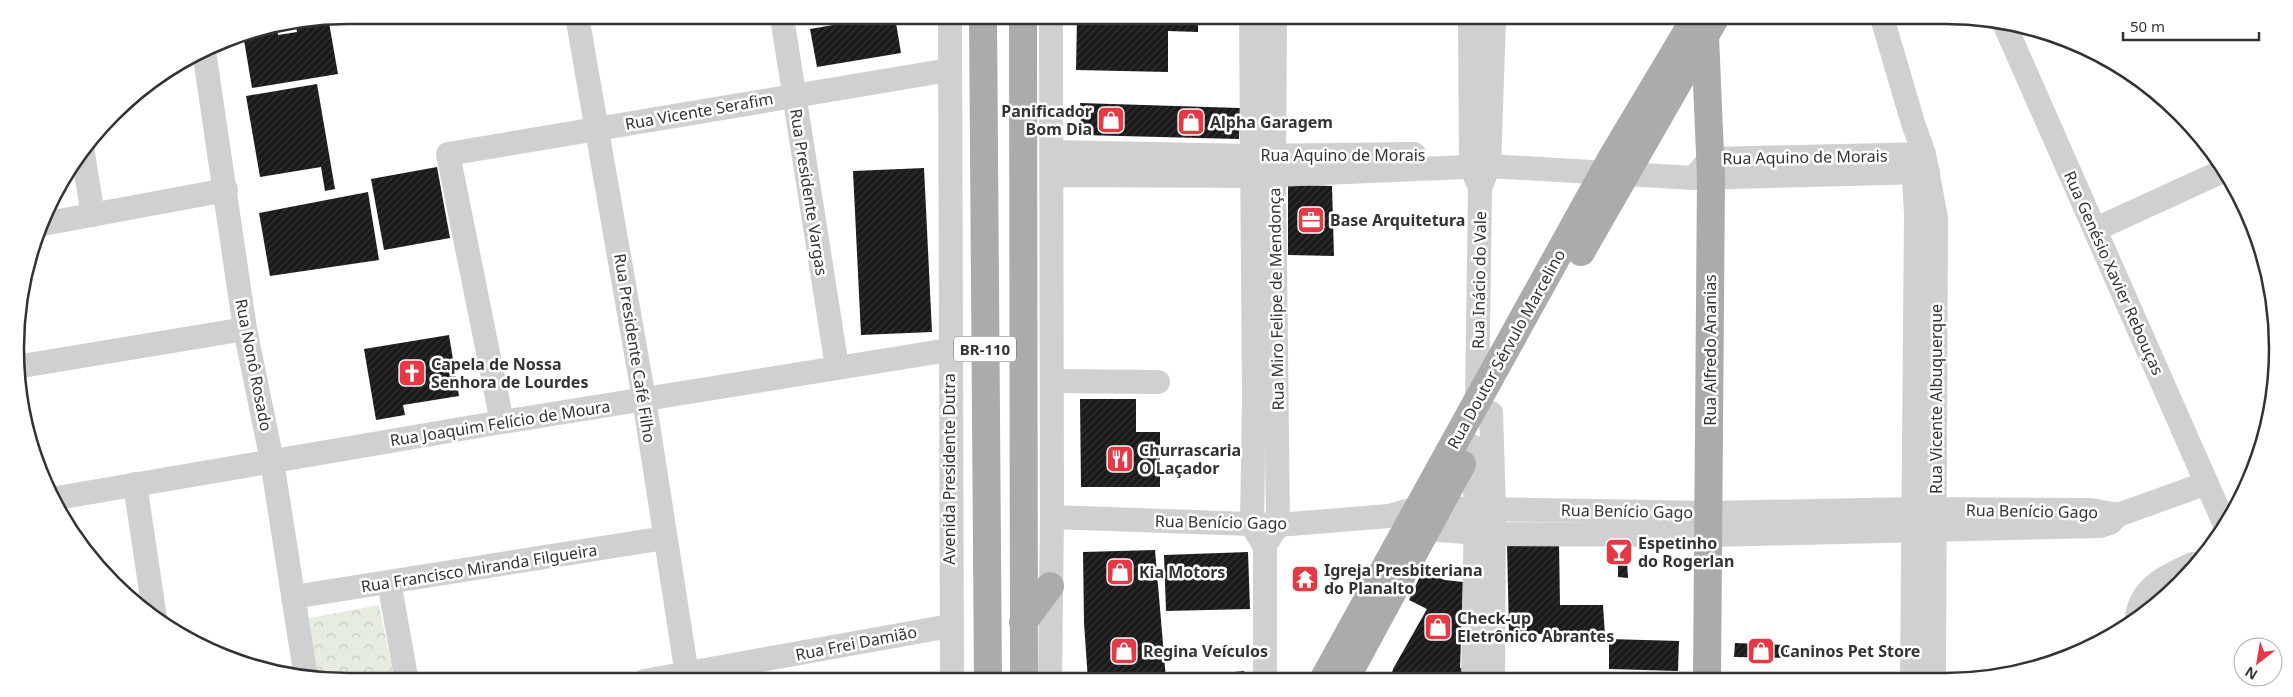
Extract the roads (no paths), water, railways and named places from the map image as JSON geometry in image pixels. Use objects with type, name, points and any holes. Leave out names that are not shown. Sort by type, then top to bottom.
[{"type":"main road","name":"BR-110","points":[[983,24],[988,673]]},
{"type":"main road","name":"BR-110","points":[[1023,24],[1024,673]]},
{"type":"main road","name":"Rua Doutor Sérvulo Marcelino","points":[[1327,673],[1415,518],[1484,407],[1614,168],[1701,29]]},
{"type":"main road","name":"Rua Doutor Sérvulo Marcelino","points":[[1614,168],[1701,29]]},
{"type":"main road","name":"Rua Alfredo Ananias","points":[[1701,29],[1705,171],[1701,523],[1707,673]]},
{"type":"main road","name":"Rua Doutor Sérvulo Marcelino","points":[[1348,673],[1415,518],[1472,446],[1484,407]]},
{"type":"main road","name":"Rua Alfredo Ananias","points":[[1690,673],[1701,523]]},
{"type":"main road","points":[[1024,622],[1050,586]]},
{"type":"street","name":"Rua Presidente Café Filho","points":[[578,24],[644,399],[687,673]]},
{"type":"street","name":"Rua Presidente Vargas","points":[[783,24],[837,367]]},
{"type":"street","name":"Avenida Presidente Dutra","points":[[950,24],[949,350],[952,673]]},
{"type":"street","points":[[1050,673],[1052,517],[1052,24]]},
{"type":"street","name":"Rua Miro Felipe de Mendonça","points":[[1251,24],[1263,165],[1278,398],[1278,525]]},
{"type":"street","name":"Rua Miro Felipe de Mendonça","points":[[1252,525],[1254,397],[1263,165],[1275,24]]},
{"type":"street","name":"Rua Inácio do Vale","points":[[1470,24],[1480,160],[1485,508],[1474,673]]},
{"type":"street","name":"Rua Inácio do Vale","points":[[1480,160],[1494,24]]},
{"type":"street","name":"Rua Vicente Albuquerque","points":[[1884,24],[1901,76],[1913,123],[1920,163],[1925,295],[1925,520],[1934,673]]},
{"type":"street","name":"Rua Genésio Xavier Rebouças","points":[[2006,30],[2222,518]]},
{"type":"street","name":"Rua Nonô Rosado","points":[[205,57],[245,329],[272,461],[305,670]]},
{"type":"street","name":"Rua Vicente Serafim","points":[[502,422],[448,154],[949,70]]},
{"type":"street","points":[[84,160],[93,215]]},
{"type":"street","name":"Rua Aquino de Morais","points":[[1052,164],[1263,165],[1480,160],[1705,171],[1920,163]]},
{"type":"street","points":[[2096,229],[2218,173]]},
{"type":"street","points":[[48,223],[226,190]]},
{"type":"street","points":[[24,366],[245,329]]},
{"type":"street","name":"Rua Joaquim Felício de Moura","points":[[60,497],[502,422],[949,350]]},
{"type":"street","points":[[1052,381],[1158,382]]},
{"type":"street","points":[[1254,397],[1278,398]]},
{"type":"street","name":"Rua Inácio do Vale","points":[[1472,446],[1485,508]]},
{"type":"street","points":[[135,484],[153,608]]},
{"type":"street","name":"Rua Benício Gago","points":[[1415,518],[1484,534],[1701,523],[2030,519],[2091,510],[2118,515],[2207,484]]},
{"type":"street","name":"Rua Benício Gago","points":[[1052,517],[1278,525],[1415,518],[1485,508],[1701,523]]},
{"type":"street","name":"Rua Vicente Albuquerque","points":[[1912,673],[1925,520]]},
{"type":"street","points":[[1252,525],[1265,547]]},
{"type":"street","points":[[1265,673],[1265,547],[1278,525]]},
{"type":"street","name":"Rua Inácio do Vale","points":[[1484,534],[1493,673]]},
{"type":"street","name":"Rua Francisco Miranda Filgueira","points":[[293,597],[665,538]]},
{"type":"street","points":[[2138,609],[2159,580],[2183,569]]},
{"type":"street","points":[[389,582],[405,673]]},
{"type":"street","name":"Rua Frei Damião","points":[[713,673],[950,626]]},
{"type":"place","name":"Panificador Bom Dia","points":[[1111,120]]},
{"type":"place","name":"Alpha Garagem","points":[[1191,122]]},
{"type":"place","name":"Base Arquitetura","points":[[1311,220]]},
{"type":"place","name":"Capela de Nossa Senhora de Lourdes","points":[[412,373]]},
{"type":"place","name":"Churrascaria O Laçador","points":[[1120,459]]},
{"type":"place","name":"Espetinho do Rogerlan","points":[[1619,552]]},
{"type":"place","name":"Kia Motors","points":[[1120,572]]},
{"type":"place","name":"Igreja Presbiteriana do Planalto","points":[[1305,579]]},
{"type":"place","name":"Check-up Eletrônico Abrantes","points":[[1438,627]]},
{"type":"place","name":"Regina Veículos","points":[[1124,651]]},
{"type":"place","name":"Caninos Pet Store","points":[[1761,651]]}]
